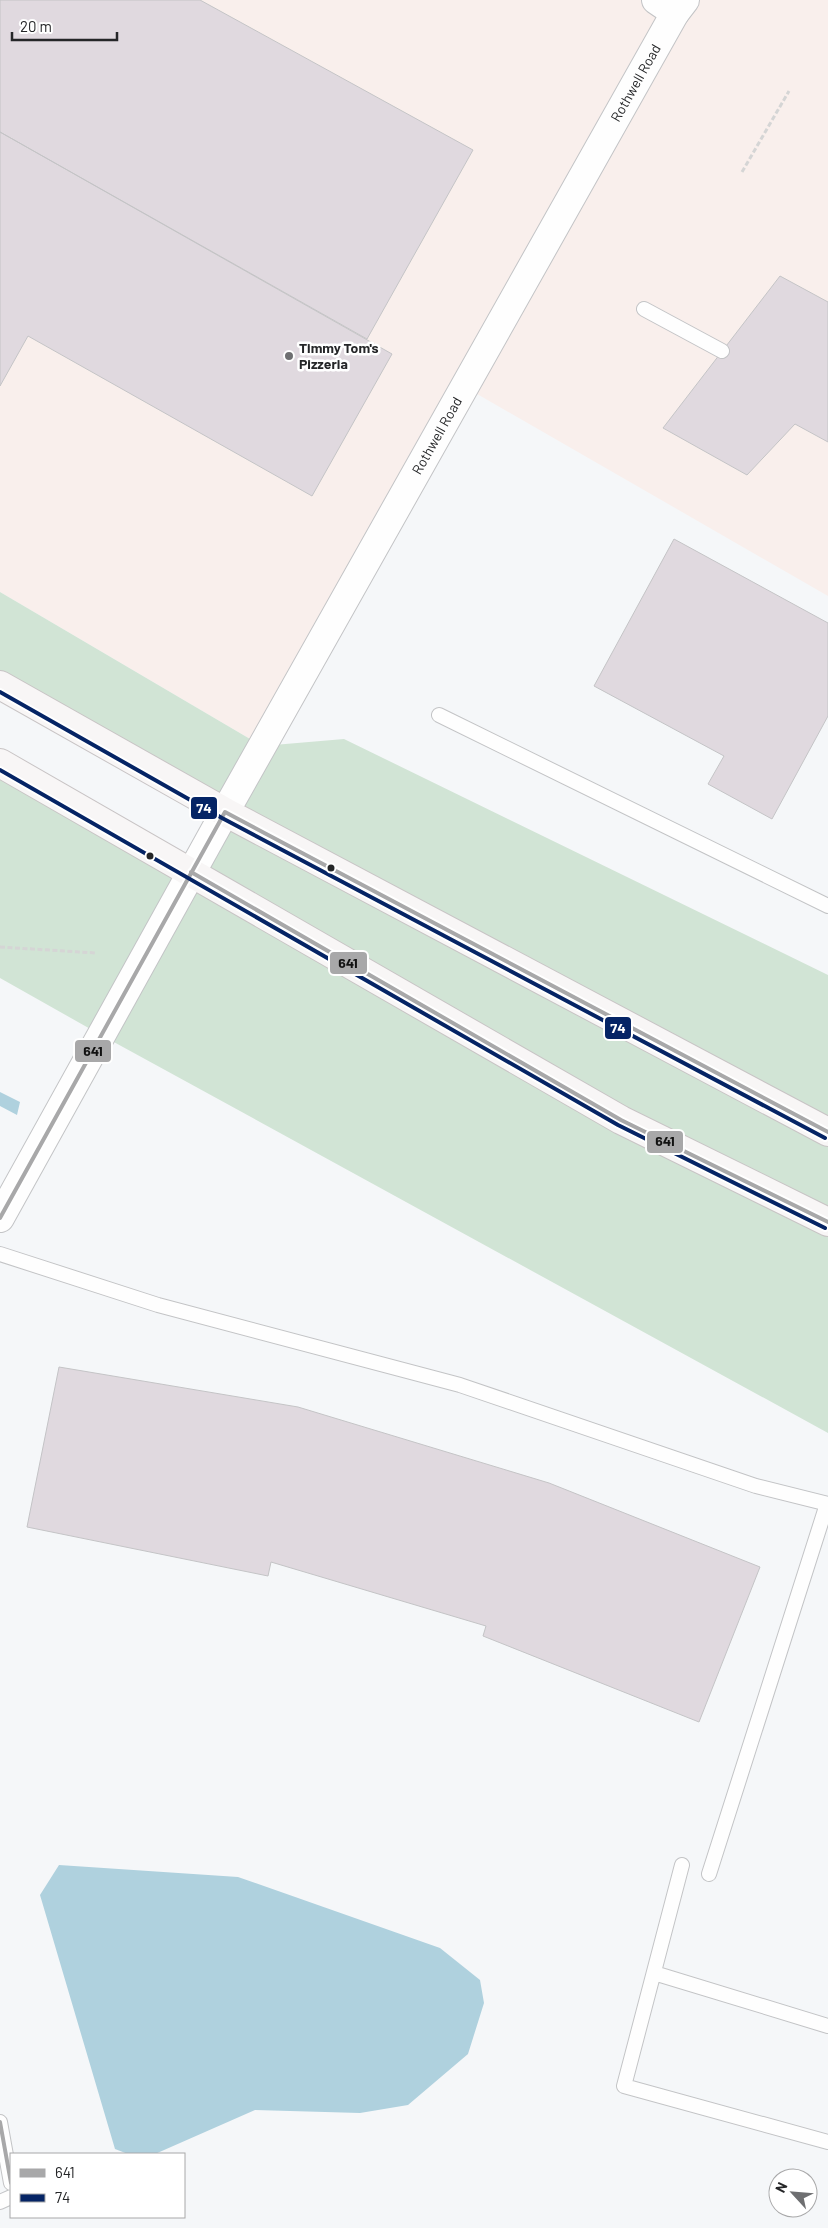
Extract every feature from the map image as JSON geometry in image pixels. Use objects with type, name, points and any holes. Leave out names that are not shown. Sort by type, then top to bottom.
[{"type":"main road","points":[[0,685],[224,812],[828,1132]]},
{"type":"main road","points":[[0,763],[621,1120],[828,1222]]},
{"type":"street","name":"Rothwell Road","points":[[0,1218],[672,4]]},
{"type":"lane","points":[[644,309],[722,352]]},
{"type":"lane","points":[[439,715],[828,906]]},
{"type":"lane","points":[[0,1254],[158,1305],[460,1386],[756,1486],[828,1504],[709,1874]]},
{"type":"lane","points":[[682,1865],[624,2086],[828,2142]]},
{"type":"lane","points":[[654,1973],[828,2026]]},
{"type":"lane","points":[[0,2122],[10,2177]]},
{"type":"path","points":[[742,172],[789,91]]},
{"type":"path","points":[[0,947],[96,953]]},
{"type":"shaded area","points":[[0,0],[828,0],[828,596],[465,387],[262,746],[0,592]]},
{"type":"green space","points":[[0,592],[262,746],[344,739],[828,975],[828,1433],[0,978],[0,763],[191,872],[224,812],[0,684]]},
{"type":"water","points":[[0,1092],[20,1102],[17,1115],[0,1106]]},
{"type":"water","points":[[59,1865],[238,1877],[440,1948],[480,1980],[484,2003],[468,2054],[408,2105],[360,2113],[255,2110],[157,2153],[125,2153],[115,2149],[40,1895]]},
{"type":"building","points":[[0,0],[200,0],[473,150],[367,339],[0,132]]},
{"type":"building","points":[[0,132],[392,354],[312,496],[28,336],[0,386]]},
{"type":"building","points":[[780,276],[828,302],[828,442],[795,424],[747,475],[663,428]]},
{"type":"building","points":[[674,539],[828,623],[828,716],[772,819],[708,784],[724,756],[594,686]]},
{"type":"building","points":[[59,1367],[298,1407],[549,1483],[760,1567],[699,1722],[483,1636],[486,1626],[271,1562],[268,1576],[27,1527]]},
{"type":"transit line","name":"74","points":[[0,692],[222,818],[825,1138]]},
{"type":"transit line","name":"74","points":[[0,770],[618,1125],[825,1228]]},
{"type":"transit line","name":"641","points":[[0,1218],[225,812],[828,1132]]},
{"type":"transit line","name":"641","points":[[191,872],[621,1120],[828,1222]]},
{"type":"transit line","name":"641","points":[[0,2122],[10,2177]]},
{"type":"place","name":"Timmy Tom's Pizzeria","points":[[289,356]]}]
